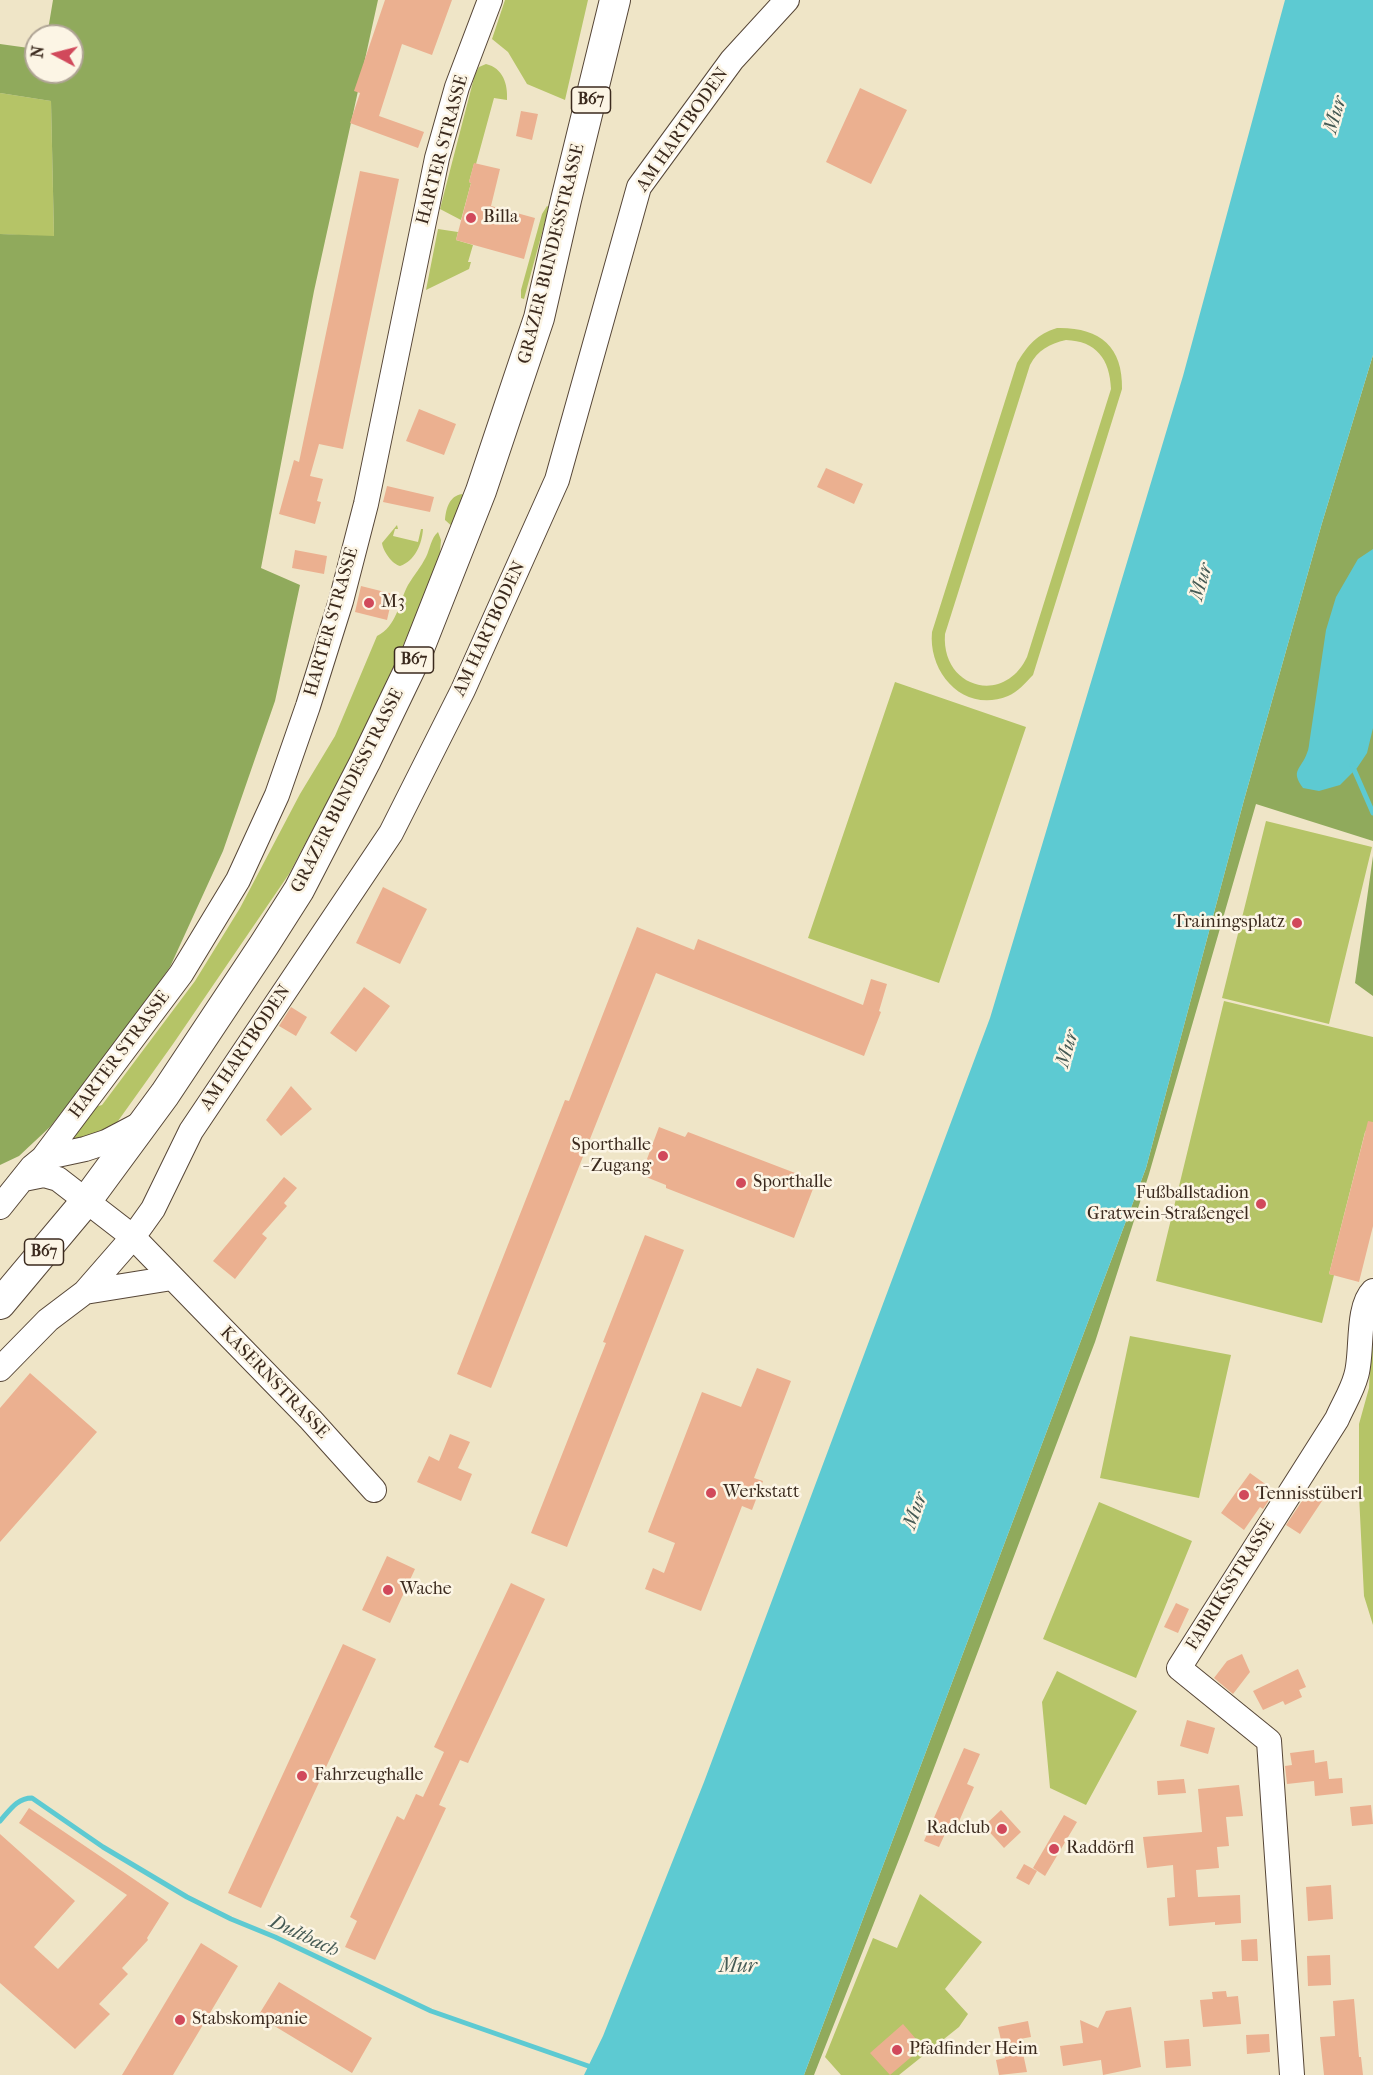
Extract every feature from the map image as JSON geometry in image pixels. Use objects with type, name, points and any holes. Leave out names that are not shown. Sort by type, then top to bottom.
[{"type":"main road","name":"GRAZER BUNDESSTRASSE","points":[[0,1304],[87,1200],[165,1094],[299,890],[416,656],[481,492],[539,318],[615,0]]},
{"type":"street","name":"HARTER STRASSE","points":[[0,1207],[32,1167],[55,1151],[182,974],[238,880],[277,795],[341,601],[366,504],[437,158],[457,87],[490,0]]},
{"type":"street","name":"AM HARTBODEN","points":[[133,1237],[153,1209],[191,1131],[391,833],[463,690],[557,480],[639,187],[732,60],[787,0]]},
{"type":"street","points":[[55,1151],[106,1142],[144,1122]]},
{"type":"street","points":[[55,1151],[84,1163],[89,1175],[87,1200]]},
{"type":"street","points":[[24,1179],[44,1175],[58,1179],[87,1200]]},
{"type":"street","name":"KASERNSTRASSE","points":[[87,1200],[133,1237],[311,1420],[374,1490]]},
{"type":"street","points":[[0,1369],[48,1320],[85,1292],[133,1237]]},
{"type":"street","points":[[85,1292],[172,1278]]},
{"type":"street","name":"FABRIKSSTRASSE","points":[[1292,2075],[1269,1741],[1179,1668],[1337,1419],[1357,1376],[1360,1332],[1368,1296],[1373,1291]]},
{"type":"green space","points":[[53,0],[378,0],[314,291],[261,568],[300,585],[275,701],[223,851],[170,967],[120,1038],[50,1127],[19,1156],[0,1165],[0,234],[54,236],[51,101],[0,93],[0,44],[24,47],[24,84],[84,84],[84,24],[49,24]]},
{"type":"green space","points":[[505,0],[588,0],[565,100],[527,84],[508,52],[492,39]]},
{"type":"green space","points":[[486,64],[497,69],[503,78],[507,88],[507,100],[494,98],[469,182],[471,183],[461,220],[440,209],[475,74],[479,67]]},
{"type":"green space","points":[[0,93],[51,101],[54,237],[0,234]]},
{"type":"green space","points":[[547,206],[549,207],[524,299],[521,298],[521,290],[542,214]]},
{"type":"green space","points":[[438,229],[458,232],[456,240],[473,245],[468,262],[471,262],[469,269],[426,290]]},
{"type":"green space","points":[[1057,328],[1085,331],[1106,342],[1118,361],[1122,389],[1033,675],[1008,696],[992,700],[977,699],[952,686],[943,675],[932,647],[932,632],[1017,363],[1034,341],[1044,333]],"holes":[[[1066,340],[1077,341],[1093,348],[1104,361],[1108,369],[1111,389],[1027,657],[1017,672],[1004,682],[990,685],[976,684],[963,678],[953,667],[946,653],[945,634],[1030,365],[1040,352],[1054,343]]]},
{"type":"green space","points":[[1373,355],[1373,841],[1256,804],[1149,1174],[1095,1342],[909,1834],[814,2075],[804,2075],[1146,1168],[1244,800],[1322,523]]},
{"type":"green space","points":[[462,494],[465,497],[454,528],[445,520],[446,512],[451,500]]},
{"type":"green space","points":[[397,525],[398,529],[395,529],[393,536],[418,542],[421,529],[423,529],[414,556],[400,566],[388,557],[382,543]]},
{"type":"green space","points":[[438,532],[441,540],[439,565],[363,735],[289,874],[118,1121],[108,1131],[73,1144],[68,1132],[95,1107],[102,1105],[195,981],[240,908],[300,794],[335,736],[377,636],[384,632],[393,620],[408,585],[424,561],[432,540]]},
{"type":"green space","points":[[895,682],[1026,727],[939,983],[808,938]]},
{"type":"green space","name":"Trainingsplatz","points":[[1266,821],[1372,847],[1329,1024],[1222,998]]},
{"type":"green space","points":[[1373,856],[1373,996],[1355,983]]},
{"type":"green space","name":"Fußballstadion Gratwein-Straßengel","points":[[1224,1001],[1373,1037],[1373,1122],[1365,1132],[1329,1274],[1334,1275],[1322,1323],[1156,1281]]},
{"type":"green space","points":[[1373,1306],[1373,1625],[1364,1596],[1359,1495],[1359,1424],[1369,1388]]},
{"type":"green space","points":[[1130,1336],[1231,1355],[1199,1498],[1100,1478]]},
{"type":"green space","points":[[1099,1502],[1192,1541],[1136,1678],[1043,1639]]},
{"type":"green space","points":[[1057,1671],[1137,1711],[1086,1805],[1050,1788],[1042,1702]]},
{"type":"green space","points":[[920,1894],[982,1942],[945,1989],[968,2014],[959,2027],[899,2075],[841,2075],[825,2057],[873,1938],[897,1948]]},
{"type":"water","name":"Mur","points":[[1285,0],[1373,0],[1373,355],[1322,523],[1244,800],[1146,1168],[804,2075],[584,2075],[603,2036],[704,1782],[990,1018],[1183,376]]},
{"type":"water","points":[[1373,549],[1373,728],[1367,753],[1357,768],[1340,785],[1319,791],[1303,788],[1297,773],[1309,748],[1326,630],[1336,597],[1358,559]]},
{"type":"building","points":[[385,0],[452,0],[432,55],[402,44],[379,116],[424,132],[418,148],[350,123],[360,93],[354,91]]},
{"type":"building","points":[[860,88],[907,110],[871,184],[826,162]]},
{"type":"building","points":[[521,111],[538,114],[532,140],[516,136]]},
{"type":"building","points":[[474,163],[500,169],[491,206],[535,218],[524,259],[456,240]]},
{"type":"building","points":[[360,171],[399,179],[343,449],[319,444],[310,476],[323,479],[317,501],[321,502],[315,524],[279,514],[294,460],[299,462]]},
{"type":"building","points":[[419,409],[456,424],[444,455],[406,441]]},
{"type":"building","points":[[826,468],[863,484],[854,504],[817,487]]},
{"type":"building","points":[[387,486],[434,497],[430,512],[383,502]]},
{"type":"building","points":[[295,550],[327,556],[324,574],[292,568]]},
{"type":"building","points":[[361,586],[393,594],[387,620],[355,612]]},
{"type":"building","points":[[383,887],[427,909],[400,964],[356,943]]},
{"type":"building","points":[[637,927],[694,950],[698,939],[863,1005],[871,979],[887,984],[879,1011],[881,1012],[864,1056],[656,973],[491,1388],[457,1374],[565,1100],[569,1101]]},
{"type":"building","points":[[364,987],[390,1006],[356,1052],[330,1033]]},
{"type":"building","points":[[291,1007],[307,1017],[296,1036],[279,1026]]},
{"type":"building","points":[[291,1086],[312,1109],[281,1136],[266,1120]]},
{"type":"building","points":[[1368,1121],[1373,1122],[1373,1226],[1359,1282],[1329,1274]]},
{"type":"building","name":"Sporthalle","points":[[659,1127],[685,1137],[688,1132],[816,1181],[794,1238],[666,1188],[666,1185],[641,1175]]},
{"type":"building","points":[[284,1177],[297,1188],[284,1203],[287,1206],[262,1234],[267,1238],[235,1279],[213,1261]]},
{"type":"building","points":[[645,1235],[684,1250],[567,1547],[531,1533],[606,1343],[603,1342]]},
{"type":"building","name":"Werkstatt","points":[[757,1368],[791,1381],[754,1478],[763,1481],[752,1510],[742,1506],[701,1611],[645,1589],[653,1568],[664,1573],[675,1543],[648,1532],[702,1392],[741,1407]]},
{"type":"building","points":[[30,1373],[97,1432],[0,1542],[0,1408]]},
{"type":"building","points":[[450,1434],[470,1442],[458,1468],[472,1474],[461,1501],[417,1482],[429,1456],[439,1461]]},
{"type":"building","points":[[1250,1473],[1275,1491],[1263,1509],[1260,1507],[1244,1530],[1221,1513]]},
{"type":"building","points":[[1310,1489],[1324,1498],[1300,1534],[1286,1525]]},
{"type":"building","name":"Wache","points":[[387,1556],[415,1569],[390,1623],[362,1610]]},
{"type":"building","points":[[511,1583],[545,1599],[468,1763],[460,1760],[439,1805],[446,1808],[375,1960],[345,1947],[357,1921],[350,1917],[397,1816],[404,1820],[416,1794],[423,1797],[444,1752],[434,1747]]},
{"type":"building","points":[[1176,1603],[1189,1609],[1178,1633],[1164,1627]]},
{"type":"building","name":"Fahrzeughalle","points":[[343,1644],[376,1659],[261,1908],[228,1893]]},
{"type":"building","points":[[1242,1654],[1250,1672],[1233,1694],[1214,1678],[1227,1661]]},
{"type":"building","points":[[1298,1669],[1306,1687],[1299,1690],[1302,1697],[1285,1705],[1283,1701],[1263,1710],[1253,1691]]},
{"type":"building","points":[[1187,1720],[1215,1728],[1208,1754],[1180,1746]]},
{"type":"building","points":[[964,1748],[980,1754],[967,1784],[974,1787],[957,1826],[950,1823],[939,1847],[924,1841]]},
{"type":"building","points":[[1314,1750],[1315,1763],[1327,1761],[1329,1779],[1342,1778],[1343,1793],[1315,1796],[1314,1781],[1287,1784],[1285,1766],[1292,1765],[1290,1753]]},
{"type":"building","points":[[1184,1779],[1186,1793],[1158,1795],[1157,1781]]},
{"type":"building","points":[[1239,1785],[1243,1816],[1226,1817],[1229,1846],[1217,1847],[1219,1868],[1196,1870],[1198,1897],[1240,1895],[1241,1923],[1215,1925],[1215,1922],[1169,1926],[1167,1898],[1175,1897],[1173,1865],[1147,1868],[1143,1837],[1202,1832],[1198,1789]]},
{"type":"building","points":[[1371,1805],[1373,1824],[1352,1826],[1350,1807]]},
{"type":"building","points":[[29,1808],[169,1903],[147,1938],[148,1940],[122,1968],[128,1974],[99,2004],[110,2014],[75,2049],[0,1983],[0,1834],[75,1901],[34,1947],[58,1969],[127,1895],[19,1823]]},
{"type":"building","name":"Radclub","points":[[1001,1810],[1021,1832],[1004,1848],[984,1826]]},
{"type":"building","points":[[1064,1815],[1077,1822],[1045,1876],[1033,1868]]},
{"type":"building","points":[[1024,1864],[1037,1871],[1029,1885],[1016,1878]]},
{"type":"building","points":[[1331,1885],[1333,1919],[1308,1921],[1306,1887]]},
{"type":"building","points":[[1257,1939],[1258,1961],[1242,1961],[1241,1940]]},
{"type":"building","name":"Stabskompanie","points":[[201,1943],[238,1966],[173,2075],[122,2075]]},
{"type":"building","points":[[1330,1955],[1331,1985],[1308,1986],[1307,1956]]},
{"type":"building","points":[[279,1982],[372,2038],[352,2073],[258,2016]]},
{"type":"building","points":[[1226,1991],[1227,1997],[1238,1996],[1241,2024],[1203,2027],[1200,2000],[1213,1999],[1212,1992]]},
{"type":"building","points":[[1354,1999],[1359,2057],[1361,2057],[1363,2075],[1324,2075],[1320,2037],[1335,2036],[1333,2001]]},
{"type":"building","points":[[1131,2007],[1141,2067],[1103,2075],[1101,2060],[1063,2066],[1060,2046],[1083,2043],[1080,2020],[1098,2028],[1106,2011]]},
{"type":"building","points":[[1028,2021],[1031,2037],[1020,2039],[1027,2072],[999,2075],[996,2060],[1005,2058],[998,2027]]},
{"type":"building","name":"Pfadfinder Heim","points":[[903,2024],[923,2047],[890,2075],[870,2053]]},
{"type":"building","points":[[1269,2034],[1270,2052],[1247,2054],[1246,2035]]},
{"type":"building","points":[[1189,2039],[1191,2066],[1166,2068],[1164,2041]]},
{"type":"waterway","points":[[1352,765],[1373,813]]},
{"type":"waterway","name":"Dultbach","points":[[0,1821],[18,1802],[32,1798],[103,1847],[187,1897],[231,1919],[275,1937],[431,2011],[594,2068]]},
{"type":"place","name":"Billa","points":[[471,218]]},
{"type":"place","name":"M3","points":[[369,603]]},
{"type":"place","name":"Trainingsplatz","points":[[1297,923]]},
{"type":"place","name":"Sporthalle - Zugang","points":[[663,1156]]},
{"type":"place","name":"Sporthalle","points":[[741,1183]]},
{"type":"place","name":"Fußballstadion Gratwein-Straßengel","points":[[1261,1204]]},
{"type":"place","name":"Werkstatt","points":[[711,1493]]},
{"type":"place","name":"Tennisstüberl","points":[[1244,1495]]},
{"type":"place","name":"Wache","points":[[388,1590]]},
{"type":"place","name":"Fahrzeughalle","points":[[302,1776]]},
{"type":"place","name":"Radclub","points":[[1002,1829]]},
{"type":"place","name":"Raddörfl","points":[[1054,1849]]},
{"type":"place","name":"Stabskompanie","points":[[180,2020]]},
{"type":"place","name":"Pfadfinder Heim","points":[[897,2050]]}]
